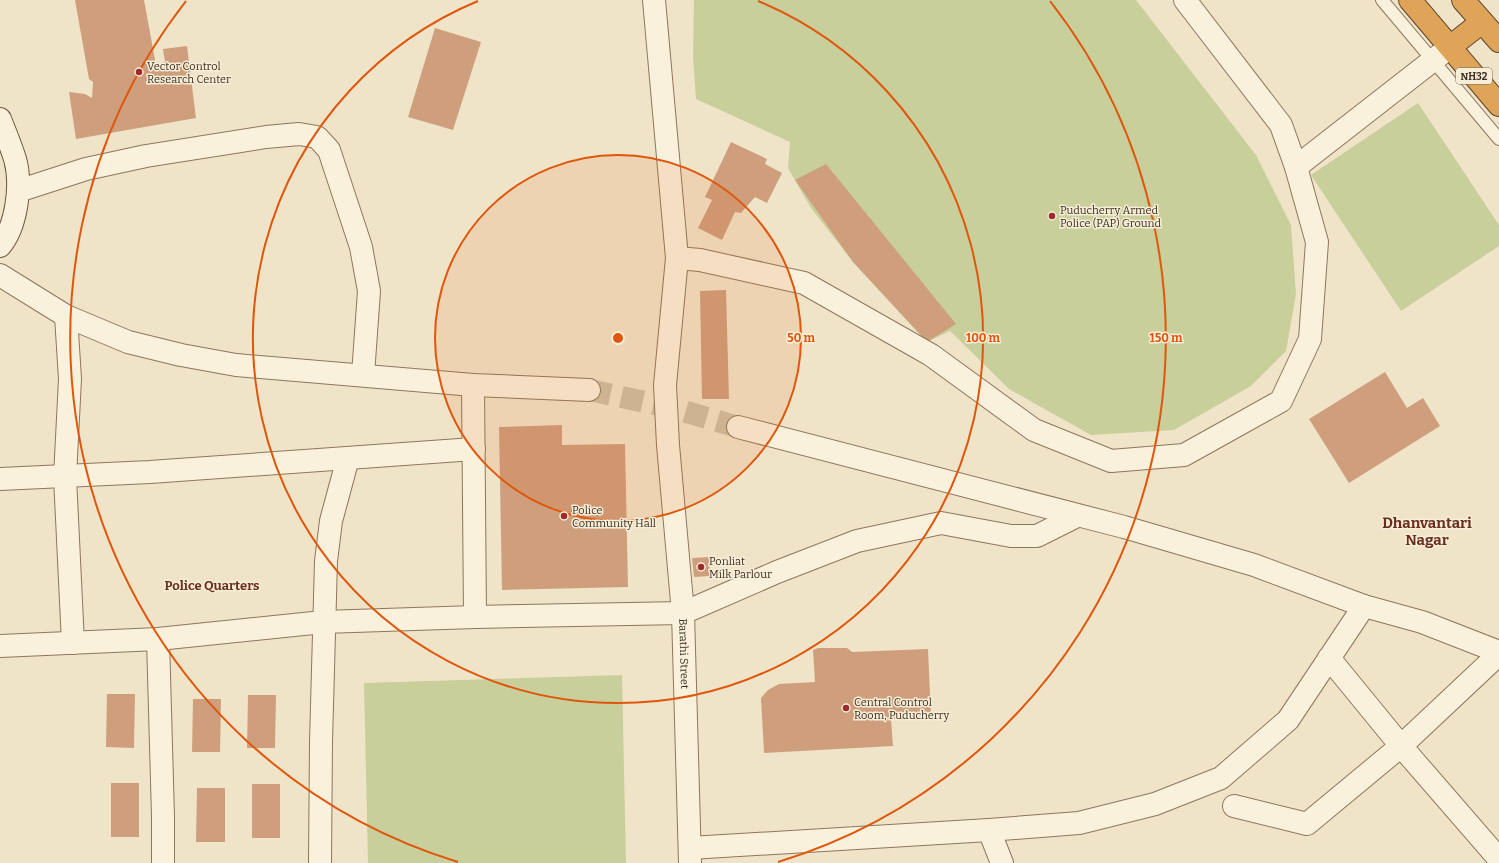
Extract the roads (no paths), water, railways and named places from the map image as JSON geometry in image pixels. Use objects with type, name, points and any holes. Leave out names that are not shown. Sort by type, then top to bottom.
[{"type":"highway","name":"NH32","points":[[1410,0],[1499,105]]},
{"type":"highway","points":[[1464,0],[1499,41]]},
{"type":"highway","points":[[1450,47],[1482,22]]},
{"type":"street","points":[[677,258],[700,260],[804,283],[931,355],[1034,430],[1111,461],[1184,455],[1281,401],[1310,339],[1317,242],[1296,167],[1281,125],[1185,0]]},
{"type":"street","name":"Barathi Street","points":[[652,1],[677,258],[664,385],[683,613],[690,855]]},
{"type":"street","points":[[1296,167],[1450,47]]},
{"type":"street","points":[[0,118],[15,161],[18,191],[13,220],[0,246]]},
{"type":"street","points":[[18,191],[86,169],[146,156],[266,137],[299,134],[317,137],[329,150],[361,248],[369,291],[363,375]]},
{"type":"street","points":[[0,276],[66,316],[128,342],[181,355],[236,365],[473,385],[589,390]]},
{"type":"street","points":[[66,316],[70,378],[65,477],[73,643]]},
{"type":"street","points":[[473,385],[475,617]]},
{"type":"street","points":[[738,427],[1124,527],[1254,565],[1364,606],[1422,622],[1499,653],[1401,746],[1307,824],[1234,806]]},
{"type":"street","points":[[0,479],[65,477],[474,449]]},
{"type":"street","points":[[320,863],[323,622],[326,561],[331,521],[348,458]]},
{"type":"street","points":[[0,646],[158,639],[323,622],[683,613],[777,572],[857,541],[941,523],[1011,536],[1037,536],[1077,516]]},
{"type":"street","points":[[690,855],[1079,823],[1155,804],[1221,778],[1288,720],[1364,606]]},
{"type":"street","points":[[158,639],[163,863]]},
{"type":"street","points":[[1329,658],[1401,746],[1499,859]]},
{"type":"street","points":[[989,830],[1002,863]]},
{"type":"lane","points":[[1382,0],[1499,139]]},
{"type":"tunnel","points":[[589,390],[673,408],[738,427]]},
{"type":"place","name":"Vector Control Research Center","points":[[139,72]]},
{"type":"place","name":"Puducherry Armed Police (PAP) Ground","points":[[1052,216]]},
{"type":"place","name":"Police Community Hall","points":[[564,516]]},
{"type":"place","name":"Ponliat Milk Parlour","points":[[701,567]]},
{"type":"place","name":"Central Control Room, Puducherry","points":[[846,708]]},
{"type":"district","name":"Dhanvantari Nagar","points":[[1427,532]]},
{"type":"district","name":"Police Quarters","points":[[212,585]]}]
